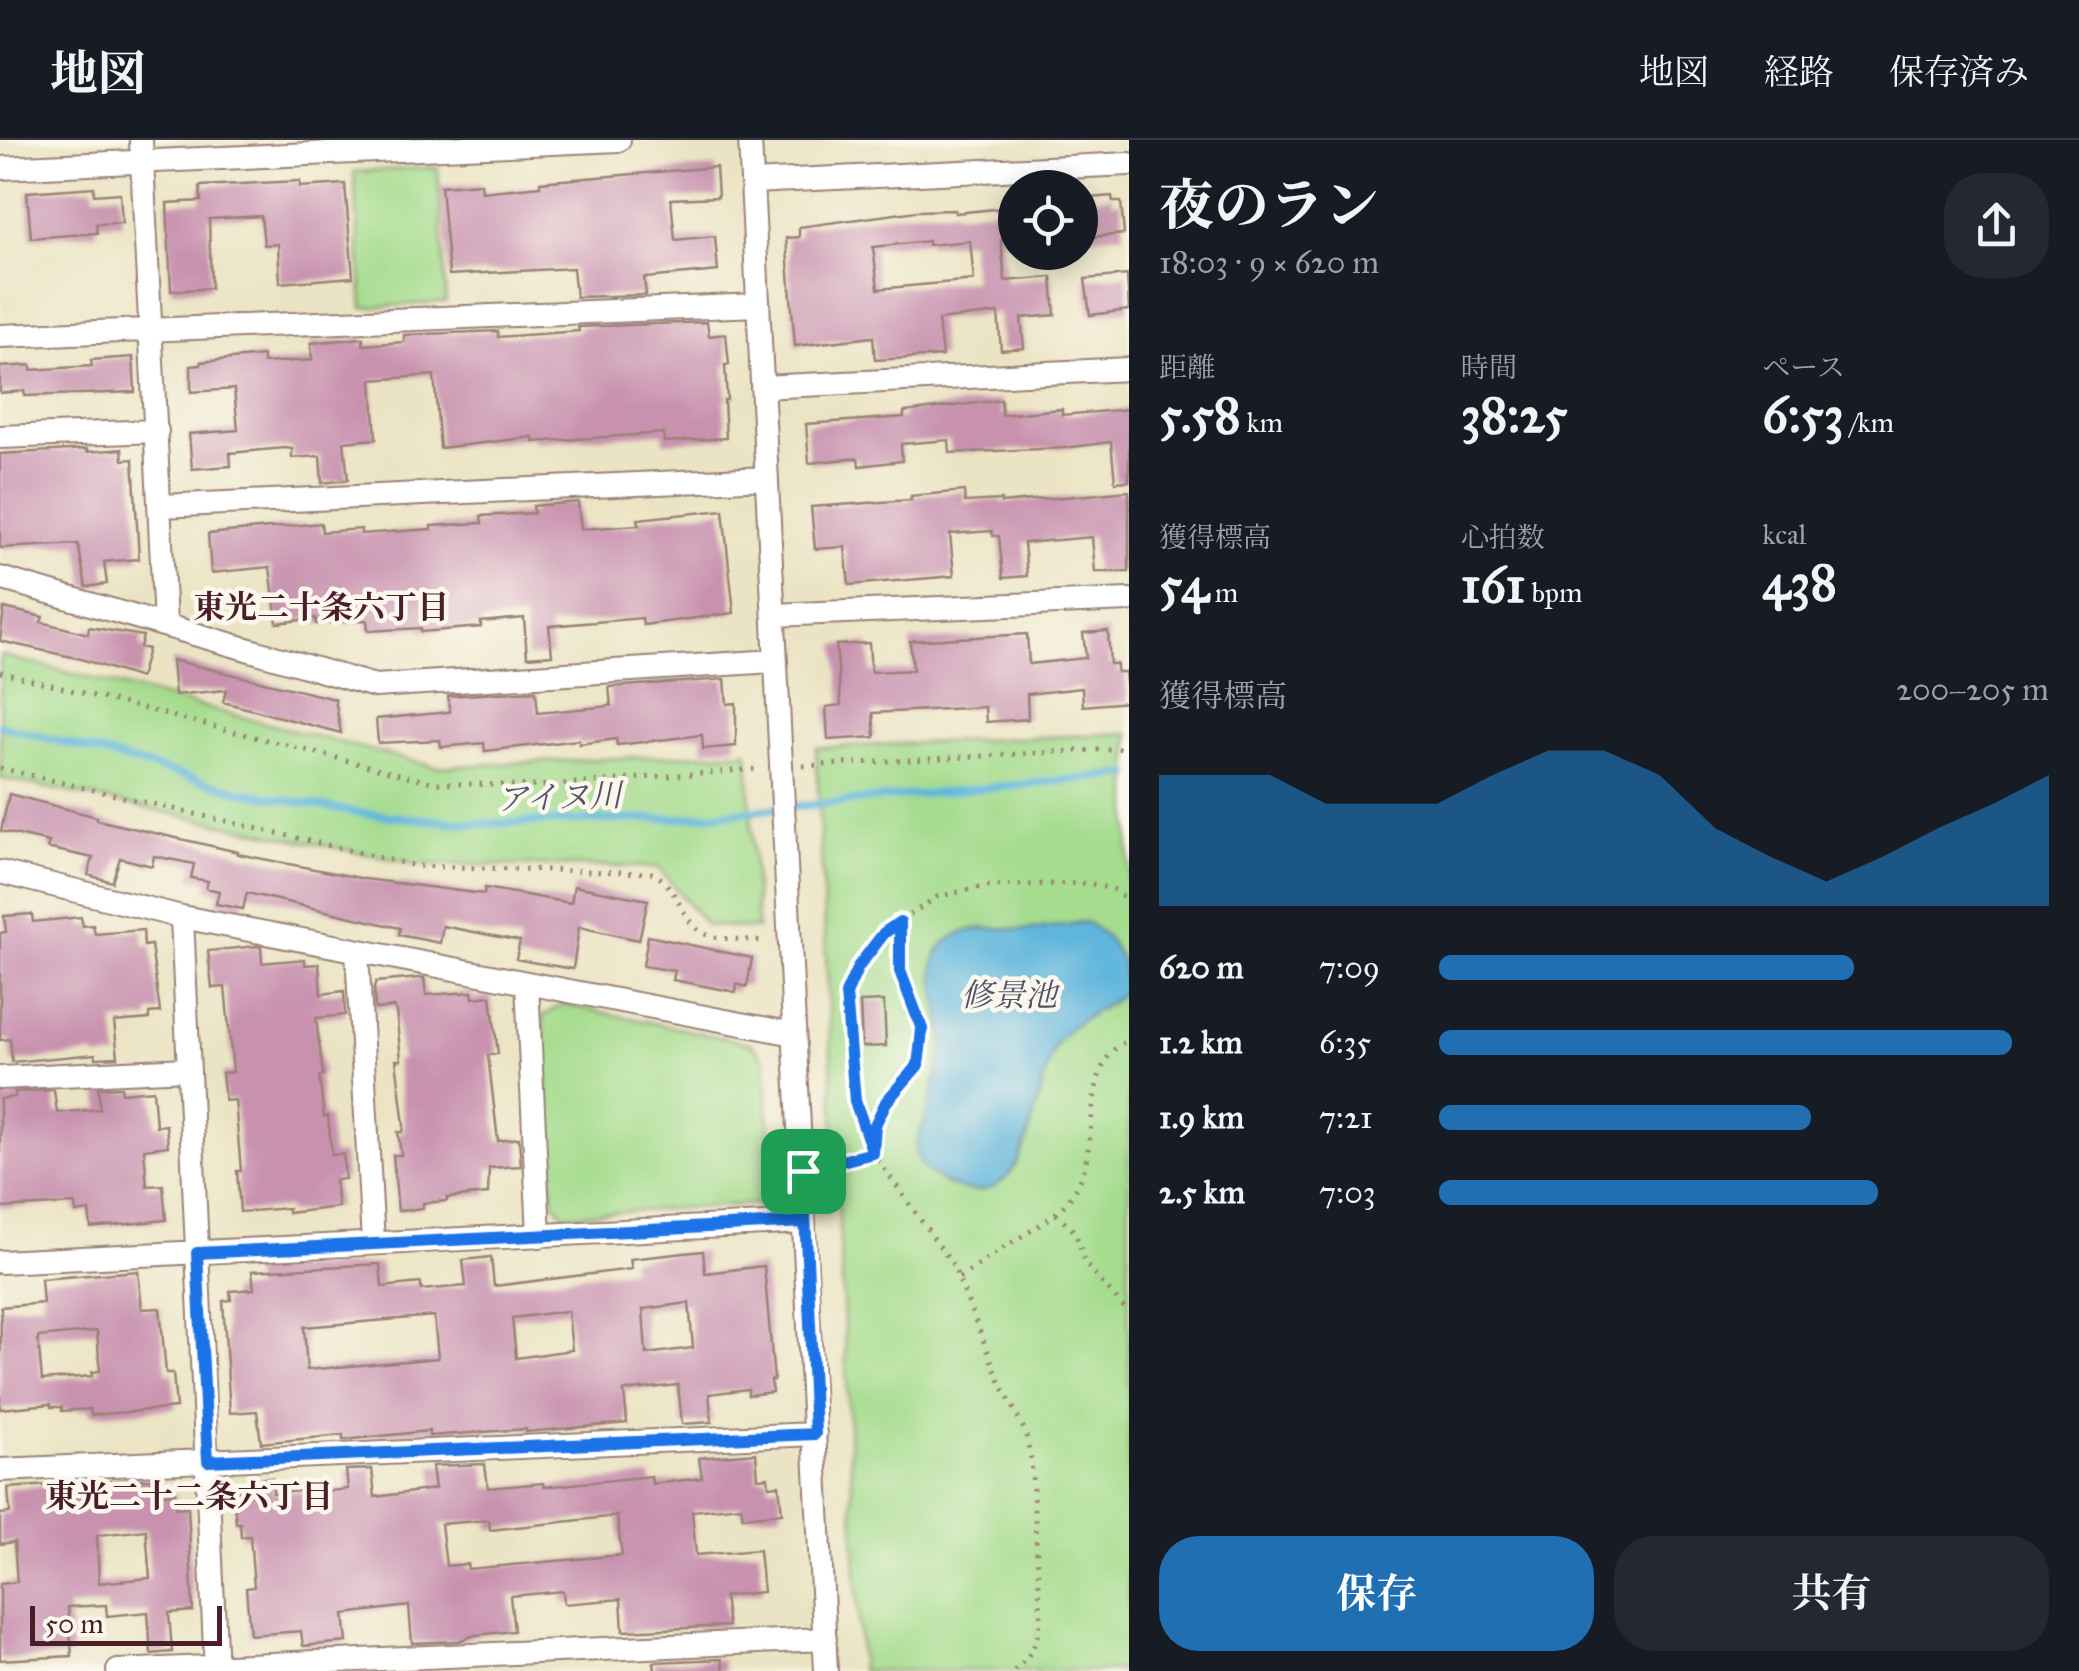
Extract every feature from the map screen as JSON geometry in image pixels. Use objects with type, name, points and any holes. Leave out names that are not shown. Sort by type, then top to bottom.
[{"type":"street","points":[[0,168],[142,151],[619,140]]},
{"type":"street","points":[[750,140],[826,1671]]},
{"type":"street","points":[[142,151],[165,624]]},
{"type":"street","points":[[752,182],[1129,164]]},
{"type":"street","points":[[0,336],[758,305]]},
{"type":"street","points":[[762,388],[1129,369]]},
{"type":"street","points":[[0,437],[157,431]]},
{"type":"street","points":[[161,506],[767,478]]},
{"type":"street","points":[[0,578],[376,686],[776,661]]},
{"type":"street","points":[[774,615],[1129,600]]},
{"type":"street","points":[[0,872],[182,917],[794,1034]]},
{"type":"street","points":[[182,917],[216,1669]]},
{"type":"street","points":[[357,952],[373,1243]]},
{"type":"street","points":[[527,983],[538,1236]]},
{"type":"street","points":[[0,1078],[187,1068]]},
{"type":"street","points":[[0,1262],[804,1222]]},
{"type":"street","points":[[0,1470],[815,1434]]},
{"type":"street","points":[[118,1671],[825,1638]]},
{"type":"path","points":[[0,672],[435,783],[538,786],[782,774],[1129,748]]},
{"type":"path","points":[[0,768],[416,866],[652,873],[666,882],[698,930],[710,936],[790,943]]},
{"type":"path","points":[[1014,1671],[1031,1656],[1041,1617],[1031,1459],[1025,1430],[1000,1382],[954,1265],[873,1153],[855,1101],[846,994],[858,967],[884,933],[936,897],[985,886],[1089,883],[1114,890],[1129,902]]},
{"type":"path","points":[[873,1153],[875,1125],[886,1102],[918,1065],[920,1049],[922,1029],[900,971],[900,922]]},
{"type":"path","points":[[959,1278],[1056,1214],[1082,1180],[1100,1067],[1111,1051],[1129,1040]]},
{"type":"path","points":[[803,1171],[873,1153]]},
{"type":"path","points":[[1056,1214],[1075,1232],[1086,1265],[1129,1312]]},
{"type":"green space","points":[[438,167],[446,302],[363,308],[354,172]]},
{"type":"green space","points":[[0,655],[436,767],[748,752],[757,929],[706,925],[658,867],[415,864],[0,778]]},
{"type":"green space","points":[[1129,733],[1129,1671],[861,1671],[816,748]]},
{"type":"green space","points":[[563,1004],[753,1044],[765,1060],[773,1192],[757,1204],[565,1215],[553,1202],[543,1016]]},
{"type":"water","name":"修景池","points":[[1085,922],[1104,935],[1117,951],[1123,970],[1123,993],[1078,1022],[1057,1044],[1027,1138],[1011,1172],[1000,1183],[981,1191],[938,1179],[923,1166],[916,1148],[943,1045],[934,977],[938,952],[965,931],[1032,929]]},
{"type":"building","points":[[716,167],[718,197],[671,199],[675,240],[715,236],[718,271],[644,278],[646,295],[576,297],[573,268],[449,275],[441,186],[481,183],[482,192],[540,186],[540,182]]},
{"type":"building","points":[[300,181],[300,187],[345,184],[353,277],[280,283],[278,244],[264,245],[261,216],[209,219],[211,288],[171,291],[167,203],[201,201],[200,186]]},
{"type":"building","points":[[94,187],[94,195],[120,193],[122,223],[96,224],[97,233],[31,238],[27,192]]},
{"type":"building","points":[[1112,196],[1113,202],[1121,202],[1124,234],[1098,236],[1098,197]]},
{"type":"building","points":[[998,209],[998,270],[1004,270],[1005,281],[1052,277],[1055,315],[1021,318],[1024,348],[1001,350],[998,313],[938,320],[942,356],[875,360],[873,337],[795,346],[786,238],[799,237],[799,227],[917,211]],"holes":[[[970,241],[974,280],[878,289],[873,247]]]},
{"type":"building","points":[[1127,275],[1129,310],[1090,315],[1085,279]]},
{"type":"building","points":[[707,322],[709,336],[726,334],[726,438],[664,442],[663,433],[533,442],[533,437],[440,448],[434,375],[372,380],[376,439],[344,442],[348,480],[322,483],[320,456],[292,458],[292,449],[285,448],[230,453],[231,466],[192,469],[189,434],[238,430],[234,389],[191,392],[191,366],[201,362],[263,356],[263,363],[312,360],[311,343],[363,338],[363,345],[404,342],[404,335],[498,331],[498,337],[579,331],[578,327]]},
{"type":"building","points":[[133,357],[135,392],[25,396],[24,391],[0,393],[0,367],[31,365],[31,370],[92,366],[91,360]]},
{"type":"building","points":[[1001,400],[1002,415],[1062,409],[1062,415],[1129,409],[1129,481],[1115,482],[1111,442],[950,453],[949,440],[901,444],[902,461],[859,466],[858,458],[809,463],[806,424],[904,417],[904,412]]},
{"type":"building","points":[[122,449],[123,460],[133,459],[139,559],[104,562],[107,584],[86,587],[78,544],[0,548],[0,454]]},
{"type":"building","points":[[964,491],[965,502],[1001,503],[1129,491],[1129,572],[1095,572],[1092,537],[1024,543],[1027,576],[1003,578],[999,536],[993,536],[992,531],[950,534],[954,576],[849,585],[845,547],[815,549],[811,507],[911,500],[911,496]]},
{"type":"building","points":[[578,502],[581,529],[639,525],[638,519],[723,510],[734,613],[643,625],[642,618],[549,626],[552,655],[527,657],[524,618],[481,622],[481,627],[421,632],[421,628],[368,631],[367,620],[316,624],[316,618],[277,623],[270,567],[211,573],[208,534],[321,523],[322,532],[361,529],[361,534],[431,529],[482,523],[481,516],[534,513],[533,506]]},
{"type":"building","points":[[4,608],[88,634],[89,627],[143,636],[140,647],[148,649],[140,678],[81,659],[0,641]]},
{"type":"building","points":[[1108,631],[1110,664],[1117,664],[1117,672],[1125,672],[1128,702],[1083,706],[1082,688],[1027,694],[1028,719],[986,722],[985,707],[873,713],[875,737],[828,740],[826,707],[841,705],[836,645],[869,643],[871,672],[913,670],[910,641],[1027,634],[1029,664],[1086,658],[1083,633]]},
{"type":"building","points":[[172,660],[335,699],[341,733],[223,702],[226,690],[175,695]]},
{"type":"building","points":[[725,679],[727,704],[736,703],[736,746],[703,749],[702,735],[617,745],[616,739],[579,744],[579,740],[485,751],[484,743],[441,747],[440,740],[378,743],[376,719],[450,712],[448,696],[536,691],[538,713],[611,706],[609,687]]},
{"type":"building","points":[[9,794],[238,854],[365,879],[484,894],[485,888],[571,903],[574,886],[648,900],[639,940],[579,927],[573,969],[516,959],[520,941],[443,926],[440,943],[399,935],[400,928],[247,893],[243,909],[216,904],[219,891],[206,888],[208,881],[191,878],[194,864],[154,856],[152,866],[120,858],[112,882],[88,875],[93,858],[47,848],[49,842],[1,831]]},
{"type":"building","points":[[32,914],[33,922],[81,917],[83,926],[93,925],[95,934],[143,930],[144,946],[151,945],[160,1012],[149,1013],[149,1019],[114,1022],[118,1057],[96,1058],[95,1054],[12,1062],[10,1039],[0,1040],[0,933],[6,932],[4,916]]},
{"type":"building","points":[[648,936],[752,958],[747,987],[737,984],[736,992],[673,980],[675,971],[643,966]]},
{"type":"building","points":[[261,947],[262,963],[305,959],[305,965],[319,964],[321,994],[344,991],[345,1015],[316,1018],[324,1117],[328,1116],[332,1155],[343,1154],[345,1179],[335,1180],[338,1207],[288,1213],[288,1208],[240,1212],[235,1100],[225,1101],[222,1073],[233,1072],[225,987],[212,988],[208,951]]},
{"type":"building","points":[[424,978],[426,995],[472,992],[473,998],[491,996],[498,1054],[488,1055],[498,1141],[519,1138],[521,1166],[489,1168],[488,1194],[447,1198],[423,1203],[423,1208],[398,1211],[393,1155],[401,1155],[398,1132],[403,1132],[404,1125],[396,1060],[401,1060],[396,1011],[394,1007],[375,1009],[374,987],[376,982]]},
{"type":"building","points":[[884,1001],[886,1046],[862,1047],[860,1002]]},
{"type":"building","points":[[121,1087],[122,1093],[153,1090],[156,1126],[166,1125],[168,1146],[144,1149],[147,1186],[163,1185],[166,1220],[91,1228],[89,1211],[76,1213],[75,1204],[0,1208],[0,1099],[15,1097],[15,1092],[54,1090],[57,1113],[100,1109],[98,1088]]},
{"type":"building","points":[[703,1251],[705,1273],[764,1266],[772,1392],[748,1395],[748,1389],[709,1394],[712,1422],[682,1424],[678,1385],[624,1391],[627,1423],[429,1436],[429,1431],[343,1440],[343,1435],[261,1443],[257,1411],[230,1413],[223,1301],[231,1300],[230,1291],[254,1289],[252,1271],[380,1264],[382,1287],[421,1283],[421,1290],[466,1286],[463,1260],[491,1257],[494,1286],[632,1269],[630,1259]],"holes":[[[689,1303],[693,1348],[646,1354],[643,1309]],[[568,1311],[572,1350],[516,1358],[512,1318]],[[434,1316],[438,1358],[307,1370],[304,1327]]]},
{"type":"building","points":[[138,1271],[142,1309],[160,1308],[166,1373],[173,1373],[176,1408],[91,1415],[90,1409],[62,1411],[62,1407],[51,1404],[0,1409],[1,1307],[43,1303],[41,1279]],"holes":[[[97,1331],[100,1371],[92,1372],[92,1376],[42,1380],[38,1337]]]},
{"type":"building","points":[[756,1453],[758,1478],[768,1477],[769,1486],[779,1485],[782,1513],[743,1517],[741,1506],[692,1511],[696,1555],[759,1550],[763,1592],[724,1596],[728,1626],[623,1631],[621,1599],[564,1604],[563,1591],[510,1596],[514,1631],[475,1635],[459,1641],[412,1643],[409,1606],[344,1614],[347,1642],[303,1646],[301,1631],[250,1635],[246,1588],[254,1587],[250,1536],[241,1537],[233,1491],[249,1489],[248,1480],[272,1478],[273,1493],[302,1494],[348,1489],[346,1470],[372,1469],[375,1497],[435,1489],[432,1466],[485,1464],[488,1488],[543,1483],[544,1487],[651,1476],[652,1484],[702,1478],[699,1458]],"holes":[[[617,1516],[622,1555],[468,1569],[467,1564],[446,1566],[441,1524],[489,1520],[490,1530]]]},
{"type":"building","points":[[151,1479],[153,1495],[175,1493],[176,1508],[188,1507],[193,1611],[169,1613],[172,1652],[151,1654],[148,1612],[107,1616],[106,1605],[68,1607],[72,1656],[0,1660],[0,1584],[17,1582],[14,1542],[0,1544],[0,1514],[10,1513],[8,1488]],"holes":[[[146,1530],[150,1578],[99,1583],[97,1535]]]},
{"type":"building","points":[[722,1659],[724,1671],[655,1671],[654,1662]]},
{"type":"waterway","name":"アイヌ川","points":[[0,725],[243,792],[360,813],[473,824],[679,818],[1129,774]]},
{"type":"district","name":"東光二十条六丁目","points":[[321,607]]},
{"type":"district","name":"東光二十二条六丁目","points":[[189,1496]]},
{"type":"route","points":[[803,1171],[804,1222],[197,1253],[208,1461],[815,1434],[803,1171],[873,1153],[875,1125],[886,1102],[910,1079],[918,1065],[922,1029],[900,971],[900,922],[875,944],[851,979],[846,994],[855,1101],[873,1153],[803,1171]]}]
